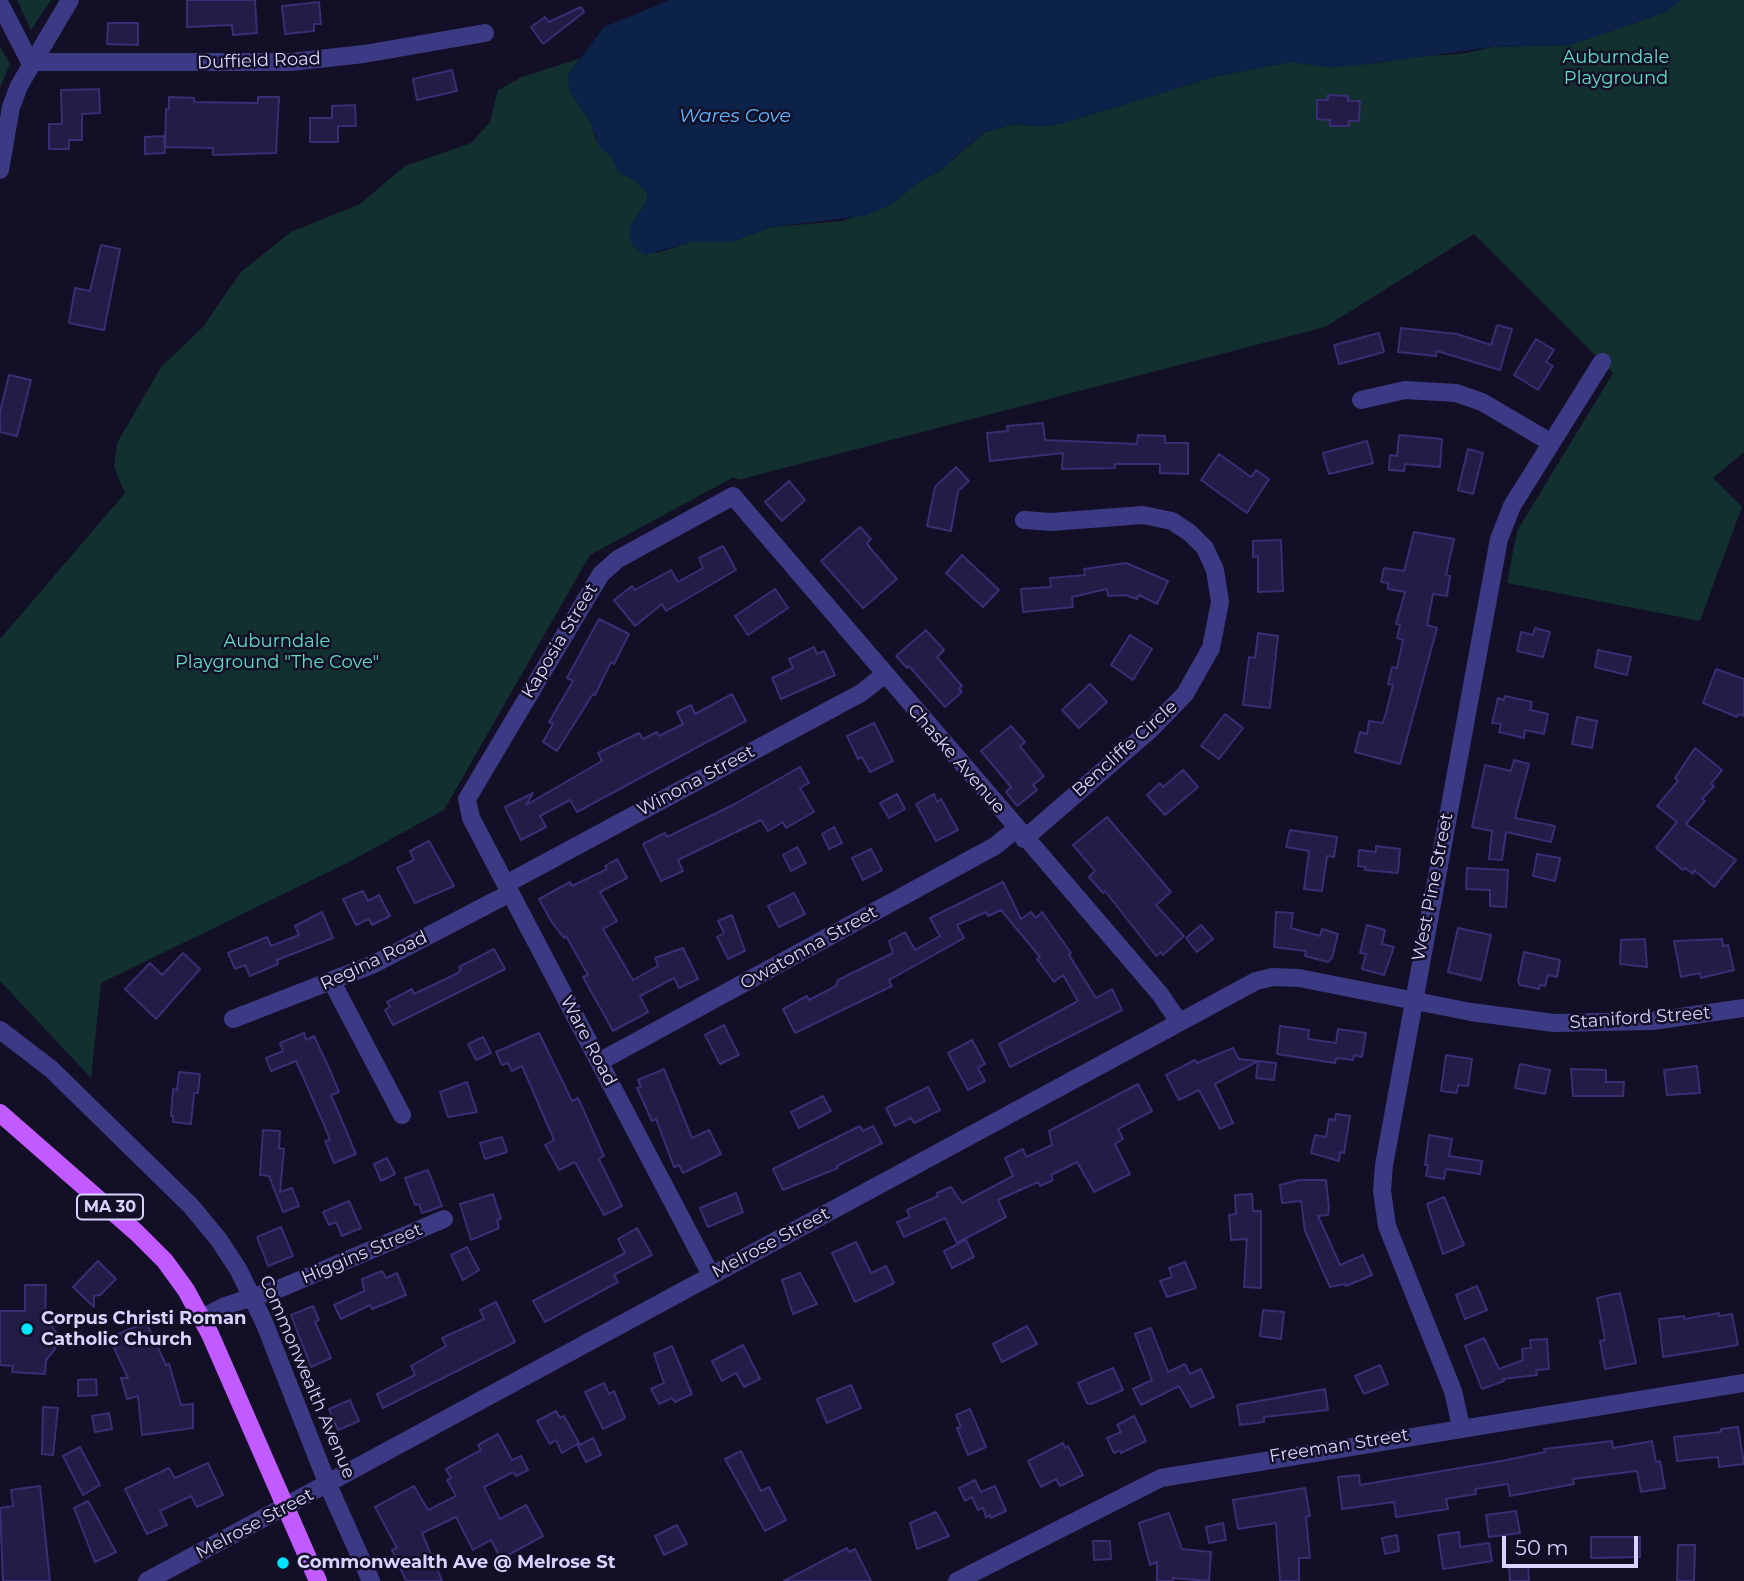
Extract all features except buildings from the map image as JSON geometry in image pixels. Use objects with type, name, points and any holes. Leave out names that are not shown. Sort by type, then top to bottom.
[{"type":"main road","name":"MA 30","points":[[0,1113],[152,1248],[178,1279],[202,1318],[318,1581]]},
{"type":"street","points":[[0,170],[11,107],[30,62],[70,0]]},
{"type":"street","points":[[0,4],[30,62]]},
{"type":"street","name":"Duffield Road","points":[[30,62],[290,62],[364,54],[485,33]]},
{"type":"street","name":"West Pine Street","points":[[1461,1426],[1453,1391],[1391,1238],[1383,1203],[1384,1165],[1412,1000],[1499,539],[1512,506],[1602,362]]},
{"type":"street","points":[[1361,400],[1405,390],[1433,389],[1456,393],[1482,402],[1550,442]]},
{"type":"street","name":"Chaske Avenue","points":[[733,496],[1020,834],[1160,994],[1179,1022]]},
{"type":"street","name":"Kaposia Street","points":[[467,806],[472,787],[601,574],[618,558],[733,496]]},
{"type":"street","name":"Bencliffe Circle","points":[[1020,834],[1150,730],[1185,694],[1211,648],[1220,602],[1215,570],[1205,548],[1190,533],[1172,521],[1143,515],[1051,522],[1024,520]]},
{"type":"street","name":"Winona Street","points":[[508,889],[861,693],[884,675]]},
{"type":"street","name":"Ware Road","points":[[467,806],[711,1275]]},
{"type":"street","name":"Owatonna Street","points":[[599,1062],[1020,834]]},
{"type":"street","name":"Regina Road","points":[[233,1019],[332,982],[410,947],[508,889]]},
{"type":"street","name":"Melrose Street","points":[[147,1581],[1247,985],[1273,977],[1299,978],[1412,1000]]},
{"type":"street","points":[[332,982],[402,1115]]},
{"type":"street","name":"Staniford Street","points":[[1412,1000],[1514,1019],[1571,1024],[1672,1019],[1744,1008]]},
{"type":"street","name":"Commonwealth Avenue","points":[[0,1030],[51,1069],[191,1206],[228,1254],[252,1297],[328,1485],[371,1581]]},
{"type":"street","name":"Higgins Street","points":[[202,1318],[281,1288],[444,1219]]},
{"type":"street","name":"Freeman Street","points":[[957,1581],[1161,1478],[1461,1426],[1744,1382]]},
{"type":"green space","points":[[17,0],[51,0],[31,30]]},
{"type":"green space","name":"Auburndale Playground \"The Cove\"","points":[[1682,0],[1744,0],[1744,452],[1713,478],[1742,507],[1700,621],[1507,583],[1517,531],[1613,373],[1474,234],[1325,327],[738,480],[734,477],[590,555],[444,810],[349,862],[101,983],[91,1078],[0,981],[0,639],[125,493],[114,467],[117,443],[161,367],[202,328],[241,272],[291,232],[360,204],[405,166],[471,143],[490,122],[498,90],[522,77],[581,58],[568,75],[570,91],[591,124],[596,140],[611,157],[619,173],[636,181],[647,193],[648,200],[631,224],[657,253],[691,242],[731,242],[772,227],[842,221],[890,205],[919,182],[941,170],[985,132],[1015,124],[1043,127],[1063,123],[1217,76],[1291,62],[1328,67],[1378,63],[1405,57],[1460,54],[1493,47],[1570,45],[1655,16]]},
{"type":"green space","points":[[0,46],[10,64],[0,88]]},
{"type":"water","name":"Wares Cove","points":[[670,0],[1682,0],[1666,12],[1570,45],[1493,47],[1353,66],[1328,67],[1291,62],[1217,76],[1063,123],[1043,127],[1015,124],[984,132],[941,170],[919,182],[890,205],[864,216],[772,227],[731,242],[691,242],[645,255],[632,245],[629,234],[631,224],[648,200],[647,193],[636,181],[619,173],[611,157],[599,146],[591,124],[570,91],[568,75],[604,27]]},
{"type":"place","name":"Corpus Christi Roman Catholic Church","points":[[27,1329]]},
{"type":"place","name":"Commonwealth Ave @ Melrose St","points":[[283,1563]]},
{"type":"park label","name":"Auburndale Playground","points":[[1616,68]]}]
